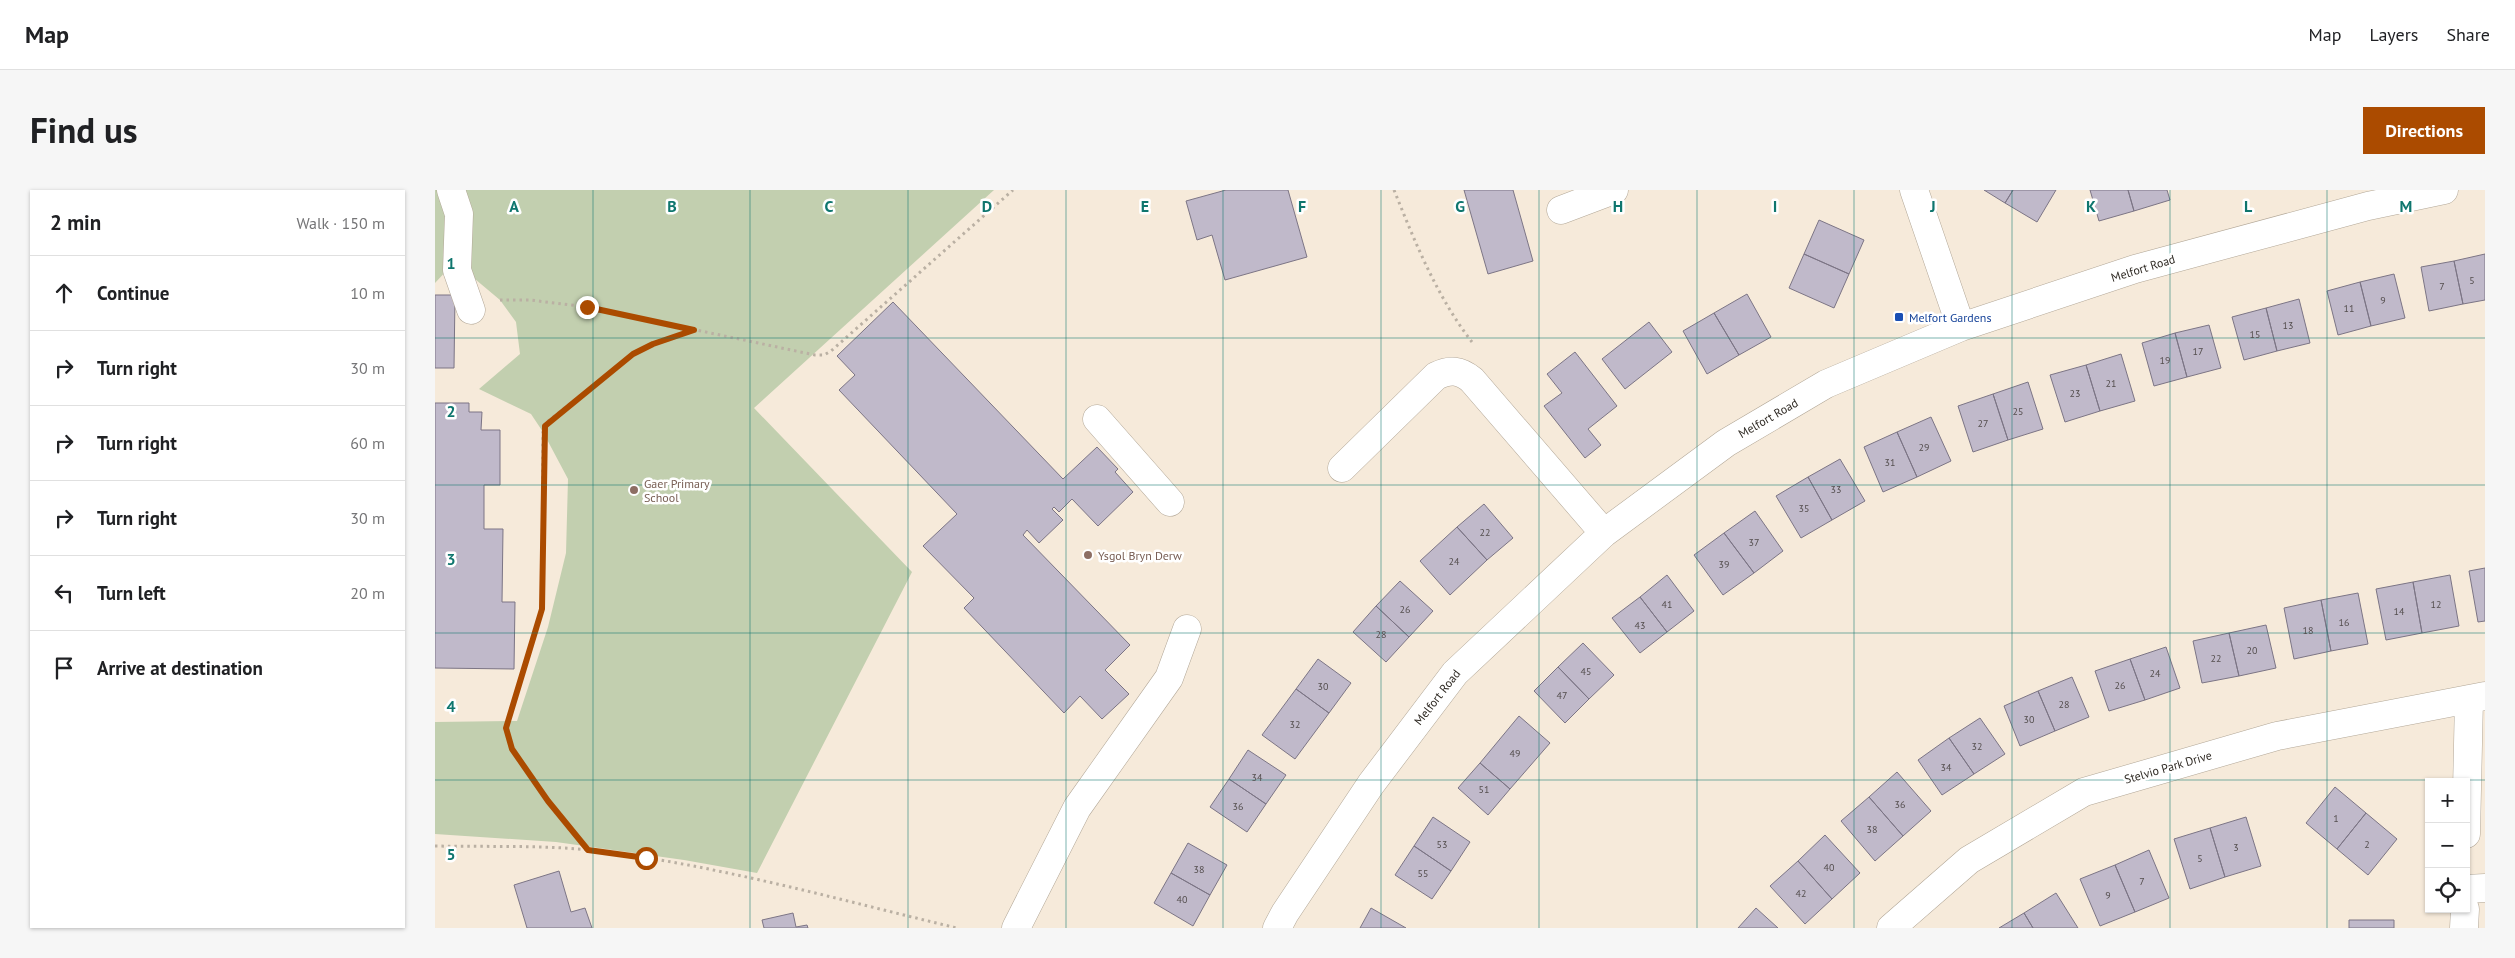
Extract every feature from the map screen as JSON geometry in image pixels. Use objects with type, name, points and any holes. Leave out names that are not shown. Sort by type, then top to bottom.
[{"type":"street","points":[[451,190],[459,214],[457,270],[471,310]]},
{"type":"street","points":[[1561,210],[1614,190]]},
{"type":"street","points":[[1913,190],[1961,327]]},
{"type":"street","name":"Melfort Road","points":[[1277,928],[1285,913],[1371,784],[1455,673],[1604,533],[1726,443],[1826,384],[1961,327],[2135,269],[2367,198],[2444,190]]},
{"type":"street","points":[[1342,468],[1436,376],[1443,372],[1458,371],[1472,380],[1604,533]]},
{"type":"street","points":[[1097,419],[1170,502]]},
{"type":"street","points":[[1016,928],[1077,808],[1169,678],[1187,629]]},
{"type":"street","points":[[2467,823],[2477,697]]},
{"type":"street","name":"Stelvio Park Drive","points":[[1891,928],[1969,860],[2084,792],[2277,736],[2477,697]]},
{"type":"street","points":[[2470,889],[2485,888]]},
{"type":"street","points":[[2464,928],[2465,913]]},
{"type":"path","points":[[471,310],[500,300],[530,300],[587,307],[815,356],[824,355],[831,351],[1013,190]]},
{"type":"path","points":[[588,850],[548,801],[512,749],[506,728],[542,609],[543,432],[548,421],[633,354],[653,344],[694,330]]},
{"type":"path","points":[[435,846],[588,850],[703,869],[957,928]]},
{"type":"green space","name":"Gaer Primary School","points":[[435,190],[994,190],[754,408],[912,572],[757,873],[684,860],[556,842],[435,834],[435,722],[517,721],[548,627],[566,553],[568,479],[543,432],[531,414],[479,389],[520,354],[516,322],[500,300],[469,274],[449,268],[435,283]]},
{"type":"building","points":[[1226,190],[1288,190],[1307,257],[1225,280],[1212,235],[1197,240],[1186,201]]},
{"type":"building","points":[[1464,190],[1513,190],[1533,261],[1488,274]]},
{"type":"building","points":[[1984,190],[2013,190],[2005,203]]},
{"type":"building","points":[[2013,190],[2056,190],[2037,222],[2005,203]]},
{"type":"building","points":[[2090,190],[2128,190],[2134,211],[2099,221]]},
{"type":"building","points":[[2128,190],[2167,190],[2170,200],[2134,211]]},
{"type":"building","points":[[1819,220],[1864,240],[1849,274],[1804,254]]},
{"type":"building","points":[[1804,254],[1849,274],[1834,308],[1789,288]]},
{"type":"building","points":[[2485,254],[2485,300],[2463,304],[2454,261]]},
{"type":"building","points":[[2454,261],[2463,304],[2429,311],[2421,267]]},
{"type":"building","points":[[2394,274],[2405,318],[2371,326],[2360,282]]},
{"type":"building","points":[[2360,282],[2371,326],[2338,335],[2327,291]]},
{"type":"building","points":[[1747,294],[1771,337],[1739,355],[1714,313]]},
{"type":"building","points":[[435,295],[455,295],[454,368],[435,368]]},
{"type":"building","points":[[2299,299],[2310,343],[2277,351],[2266,308]]},
{"type":"building","points":[[893,302],[1063,479],[1097,447],[1118,469],[1115,472],[1133,492],[1098,526],[1072,499],[1059,512],[1054,507],[1052,509],[1063,520],[1039,543],[1027,530],[1023,535],[1130,645],[1105,670],[1129,694],[1102,719],[1080,696],[1064,713],[964,608],[974,598],[923,546],[957,514],[839,390],[855,375],[837,356]]},
{"type":"building","points":[[2266,308],[2277,351],[2244,360],[2232,317]]},
{"type":"building","points":[[1714,313],[1739,355],[1707,374],[1683,331]]},
{"type":"building","points":[[1649,322],[1672,352],[1625,389],[1602,359]]},
{"type":"building","points":[[2209,325],[2221,368],[2187,377],[2175,333]]},
{"type":"building","points":[[2175,333],[2187,377],[2154,386],[2142,343]]},
{"type":"building","points":[[1575,352],[1617,406],[1588,429],[1601,445],[1585,458],[1544,406],[1562,393],[1547,374]]},
{"type":"building","points":[[2121,354],[2135,401],[2100,411],[2086,365]]},
{"type":"building","points":[[2086,365],[2100,411],[2065,422],[2050,375]]},
{"type":"building","points":[[2028,382],[2043,429],[2008,440],[1993,394]]},
{"type":"building","points":[[1993,394],[2008,440],[1973,452],[1958,406]]},
{"type":"building","points":[[435,403],[469,403],[469,412],[482,412],[481,430],[500,430],[500,485],[484,485],[484,529],[503,529],[502,602],[515,602],[514,669],[435,668]]},
{"type":"building","points":[[1931,417],[1951,461],[1917,477],[1897,432]]},
{"type":"building","points":[[1897,432],[1917,477],[1883,492],[1864,447]]},
{"type":"building","points":[[1840,459],[1865,501],[1832,520],[1808,477]]},
{"type":"building","points":[[1808,477],[1832,520],[1801,538],[1776,496]]},
{"type":"building","points":[[1484,504],[1513,538],[1487,560],[1457,527]]},
{"type":"building","points":[[1755,511],[1783,551],[1754,573],[1724,533]]},
{"type":"building","points":[[1457,527],[1487,560],[1450,595],[1420,561]]},
{"type":"building","points":[[1724,533],[1754,573],[1723,595],[1694,555]]},
{"type":"building","points":[[2485,568],[2485,621],[2478,622],[2469,571]]},
{"type":"building","points":[[1667,575],[1694,611],[1667,632],[1640,597]]},
{"type":"building","points":[[2450,575],[2459,626],[2422,633],[2413,582]]},
{"type":"building","points":[[1400,581],[1433,611],[1409,637],[1376,606]]},
{"type":"building","points":[[2413,582],[2422,633],[2386,640],[2376,589]]},
{"type":"building","points":[[2358,593],[2368,644],[2331,651],[2321,600]]},
{"type":"building","points":[[1640,597],[1667,632],[1640,653],[1612,618]]},
{"type":"building","points":[[2321,600],[2331,651],[2294,659],[2284,608]]},
{"type":"building","points":[[1376,606],[1409,637],[1386,662],[1353,632]]},
{"type":"building","points":[[2266,625],[2276,668],[2239,676],[2229,633]]},
{"type":"building","points":[[2229,633],[2239,676],[2202,683],[2193,641]]},
{"type":"building","points":[[1583,643],[1614,675],[1589,699],[1558,667]]},
{"type":"building","points":[[2166,647],[2180,688],[2145,700],[2130,659]]},
{"type":"building","points":[[1318,659],[1351,683],[1329,713],[1296,689]]},
{"type":"building","points":[[2130,659],[2145,700],[2109,711],[2095,671]]},
{"type":"building","points":[[1558,667],[1589,699],[1565,723],[1534,691]]},
{"type":"building","points":[[2072,677],[2089,717],[2055,731],[2038,691]]},
{"type":"building","points":[[1296,689],[1329,713],[1295,759],[1262,735]]},
{"type":"building","points":[[2038,691],[2055,731],[2020,746],[2004,706]]},
{"type":"building","points":[[1519,716],[1550,743],[1510,789],[1480,763]]},
{"type":"building","points":[[1980,718],[2005,754],[1974,774],[1949,738]]},
{"type":"building","points":[[1949,738],[1974,774],[1942,795],[1918,760]]},
{"type":"building","points":[[1248,750],[1286,775],[1266,804],[1229,779]]},
{"type":"building","points":[[1480,763],[1510,789],[1488,815],[1458,788]]},
{"type":"building","points":[[1897,772],[1931,811],[1903,836],[1869,797]]},
{"type":"building","points":[[1229,779],[1266,804],[1247,832],[1210,807]]},
{"type":"building","points":[[2335,787],[2366,813],[2337,849],[2306,823]]},
{"type":"building","points":[[1869,797],[1903,836],[1875,861],[1841,821]]},
{"type":"building","points":[[2366,813],[2397,839],[2368,875],[2337,849]]},
{"type":"building","points":[[1433,817],[1470,842],[1451,871],[1414,846]]},
{"type":"building","points":[[2246,817],[2261,866],[2225,877],[2210,828]]},
{"type":"building","points":[[2210,828],[2225,877],[2190,889],[2174,839]]},
{"type":"building","points":[[1825,835],[1860,873],[1832,899],[1798,861]]},
{"type":"building","points":[[1188,843],[1227,865],[1210,895],[1171,873]]},
{"type":"building","points":[[1414,846],[1451,871],[1432,899],[1395,875]]},
{"type":"building","points":[[2149,850],[2169,898],[2135,912],[2115,865]]},
{"type":"building","points":[[1798,861],[1832,899],[1805,924],[1770,886]]},
{"type":"building","points":[[2115,865],[2135,912],[2100,926],[2080,879]]},
{"type":"building","points":[[559,871],[571,912],[585,908],[592,928],[527,928],[514,885]]},
{"type":"building","points":[[1171,873],[1210,895],[1193,926],[1154,903]]},
{"type":"building","points":[[2056,893],[2078,928],[2033,928],[2024,913]]},
{"type":"building","points":[[1371,908],[1406,928],[1360,928]]},
{"type":"building","points":[[1756,908],[1778,928],[1738,928]]},
{"type":"building","points":[[793,913],[796,927],[807,925],[808,928],[764,928],[762,920]]},
{"type":"building","points":[[2024,913],[2033,928],[1999,928]]},
{"type":"building","points":[[2349,920],[2394,920],[2394,928],[2349,928]]},
{"type":"place","name":"Melfort Gardens","points":[[1899,317]]},
{"type":"place","name":"Gaer Primary School","points":[[634,490]]},
{"type":"place","name":"Ysgol Bryn Derw","points":[[1088,555]]},
{"type":"route","points":[[587,307],[694,330],[653,344],[633,354],[548,421],[545,426],[543,432],[542,609],[508,717],[507,739],[548,801],[588,850],[646,858]]}]
